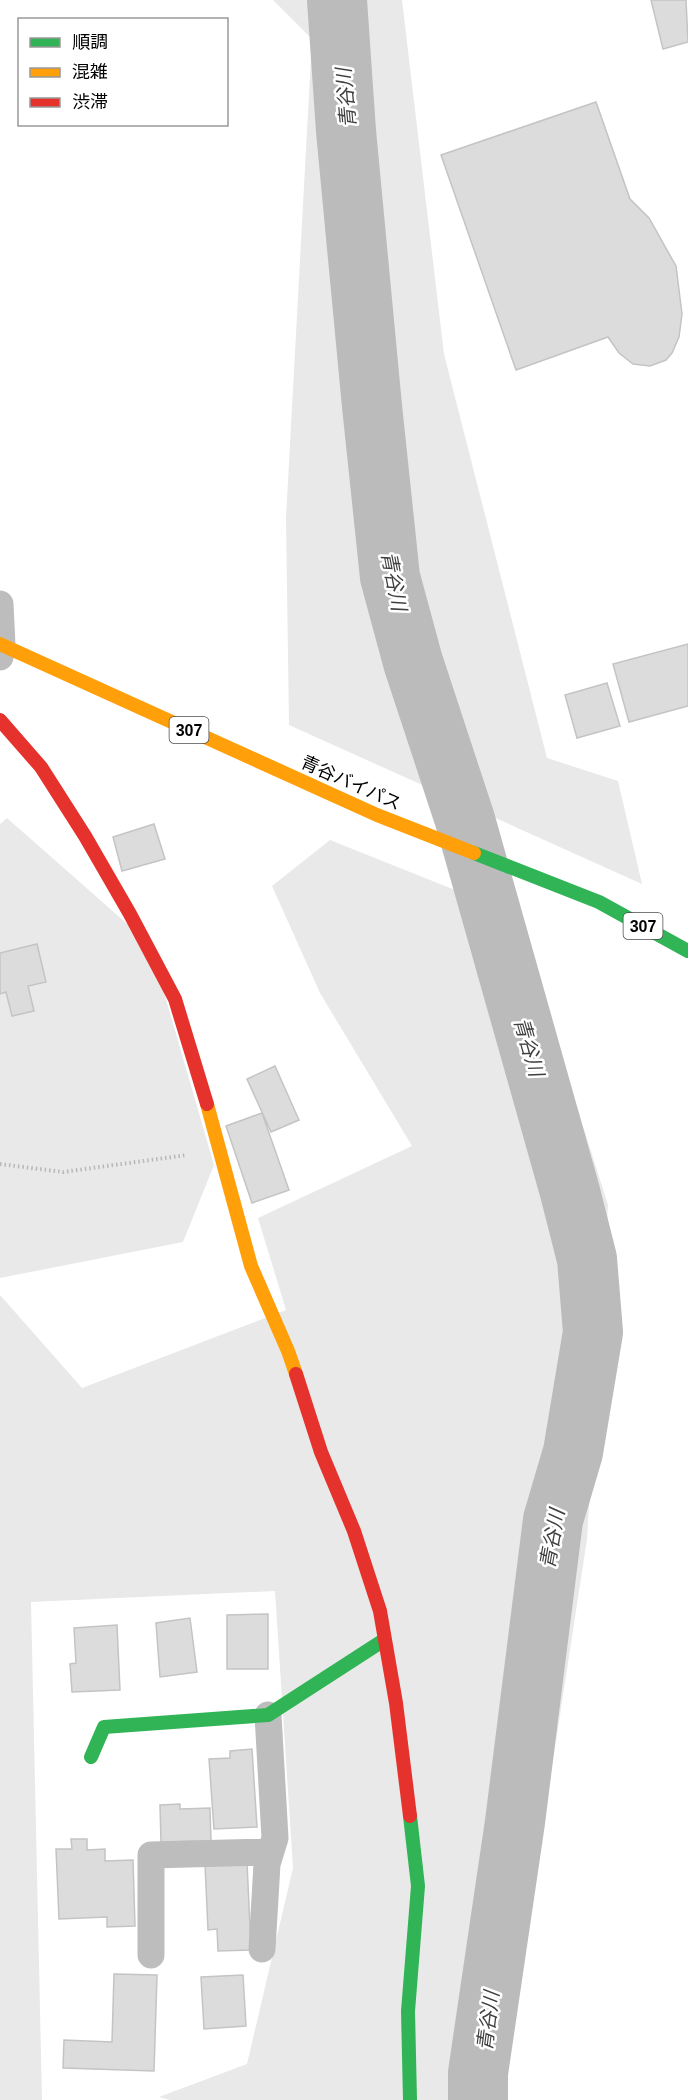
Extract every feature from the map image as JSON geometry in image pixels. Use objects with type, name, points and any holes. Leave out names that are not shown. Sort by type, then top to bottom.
[{"type":"main road","name":"青谷バイパス","points":[[1,649],[377,815],[598,902],[688,951]]},
{"type":"main road","points":[[0,720],[41,767],[85,836],[176,999],[221,1150],[250,1266],[288,1351],[321,1452],[354,1531],[380,1611],[396,1703],[418,1886],[408,2011],[410,2100]]},
{"type":"main road","points":[[91,1757],[104,1727],[268,1715],[384,1640]]},
{"type":"street","points":[[0,604],[1,649]]},
{"type":"street","points":[[262,1949],[267,1864],[275,1838],[268,1715]]},
{"type":"street","points":[[151,1955],[151,1855],[270,1852]]},
{"type":"path","points":[[0,1164],[63,1172],[221,1150]]},
{"type":"shaded area","points":[[273,0],[402,0],[444,354],[547,758],[618,781],[642,884],[289,725],[286,518],[312,39]]},
{"type":"shaded area","points":[[7,818],[150,944],[214,1165],[183,1242],[0,1278],[0,824]]},
{"type":"shaded area","points":[[330,840],[455,890],[532,965],[608,1205],[587,1539],[501,2100],[170,2100],[159,2097],[247,2064],[293,1868],[275,1591],[31,1602],[42,2100],[0,2100],[0,1295],[82,1388],[286,1310],[258,1218],[412,1146],[320,993],[272,886]]},
{"type":"building","points":[[651,0],[686,0],[688,42],[663,49]]},
{"type":"building","points":[[596,102],[630,199],[649,218],[676,266],[682,314],[679,337],[666,360],[650,366],[633,364],[619,353],[608,337],[516,370],[441,155]]},
{"type":"building","points":[[688,644],[688,706],[629,722],[613,664]]},
{"type":"building","points":[[607,683],[620,726],[577,738],[565,695]]},
{"type":"building","points":[[154,824],[165,859],[122,871],[113,837]]},
{"type":"building","points":[[37,944],[46,982],[28,986],[34,1011],[12,1016],[6,992],[0,994],[0,953]]},
{"type":"building","points":[[275,1066],[299,1120],[271,1132],[247,1079]]},
{"type":"building","points":[[262,1113],[289,1190],[252,1203],[226,1126]]},
{"type":"building","points":[[268,1614],[268,1669],[227,1669],[227,1615]]},
{"type":"building","points":[[190,1618],[197,1672],[160,1677],[156,1623]]},
{"type":"building","points":[[117,1625],[120,1690],[72,1692],[70,1664],[76,1663],[74,1628]]},
{"type":"building","points":[[252,1749],[257,1827],[214,1829],[209,1759],[230,1758],[230,1751]]},
{"type":"building","points":[[180,1804],[180,1809],[210,1808],[211,1841],[161,1842],[160,1805]]},
{"type":"building","points":[[71,1839],[87,1839],[87,1850],[105,1849],[105,1861],[133,1860],[135,1926],[107,1927],[107,1917],[59,1919],[56,1849],[72,1849]]},
{"type":"building","points":[[247,1862],[251,1950],[218,1951],[217,1929],[208,1930],[205,1864]]},
{"type":"building","points":[[114,1974],[157,1975],[154,2071],[63,2068],[64,2040],[112,2042]]},
{"type":"building","points":[[243,1975],[246,2026],[204,2029],[201,1977]]},
{"type":"waterway","name":"青谷川","points":[[337,0],[346,131],[390,577],[413,662],[465,820],[570,1192],[587,1259],[593,1332],[573,1452],[553,1520],[515,1822],[478,2073],[478,2100]]},
{"type":"traffic: fast","points":[[474,853],[599,902],[688,951]]},
{"type":"traffic: fast","points":[[91,1757],[104,1727],[268,1715],[384,1640]]},
{"type":"traffic: fast","points":[[410,1816],[418,1886],[408,2011],[410,2100]]},
{"type":"traffic: slow","points":[[0,644],[377,815],[474,853]]},
{"type":"traffic: slow","points":[[207,1104],[251,1266],[296,1374]]},
{"type":"traffic: jam","points":[[0,720],[41,767],[85,836],[130,914],[175,999],[207,1104]]},
{"type":"traffic: jam","points":[[296,1374],[321,1452],[354,1531],[380,1611],[396,1703],[410,1816]]}]
